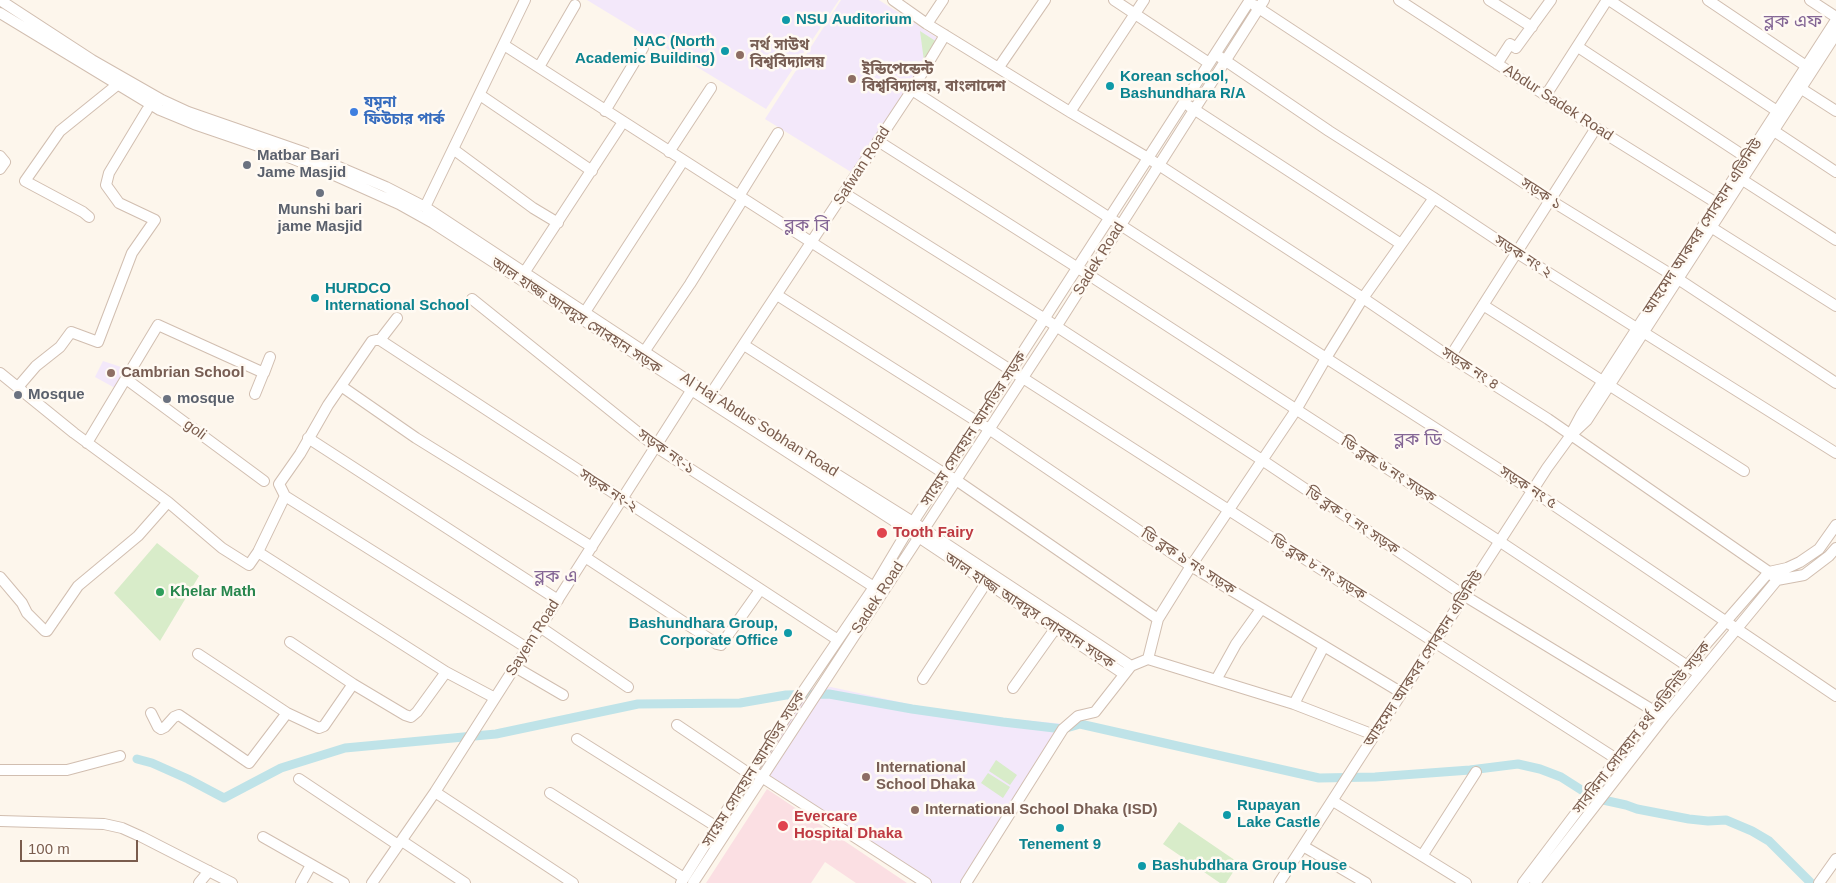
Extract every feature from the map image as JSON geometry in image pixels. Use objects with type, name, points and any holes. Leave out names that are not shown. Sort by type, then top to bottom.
[{"type":"street","name":"Al Haj Abdus Sobhan Road","points":[[0,0],[92,60],[162,100],[188,112],[302,152],[386,187],[424,207],[1127,670]]},
{"type":"street","points":[[424,207],[525,0]]},
{"type":"street","name":"সড়ক নং ৪","points":[[893,0],[927,24],[1148,158],[1363,298],[1571,436],[1769,572],[1777,580]]},
{"type":"street","points":[[927,24],[943,0]]},
{"type":"street","points":[[999,68],[1044,0]]},
{"type":"street","points":[[1114,0],[1209,63]]},
{"type":"street","points":[[1070,112],[1144,0]]},
{"type":"street","name":"Abdur Sadek Road","points":[[1399,0],[1596,128],[1718,204]]},
{"type":"street","points":[[1489,0],[1532,27]]},
{"type":"street","points":[[1497,64],[1510,44],[1516,48],[1551,0]]},
{"type":"street","points":[[1546,95],[1608,0],[1777,112]]},
{"type":"street","points":[[1708,0],[1806,66]]},
{"type":"street","points":[[1810,0],[1836,19]]},
{"type":"street","name":"সড়ক ১","points":[[1249,1],[1262,4],[1550,200],[1675,277],[1836,383]]},
{"type":"street","name":"সায়েম সোবহান আনভির সড়ক","points":[[686,881],[717,827],[789,712],[874,587],[911,526],[1249,1]]},
{"type":"street","points":[[1225,61],[1262,4]]},
{"type":"street","points":[[539,68],[575,5]]},
{"type":"street","name":"আল হাজ্জ আবদুস সোবহান সড়ক","points":[[0,13],[117,85],[173,116],[298,160],[399,204],[433,223],[691,391],[911,526]]},
{"type":"street","name":"আহমেদ আকবর সোবহান এভিনিউ","points":[[1708,225],[1718,204],[1739,178],[1747,158],[1771,129],[1777,112],[1832,40],[1836,19]]},
{"type":"street","name":"Safwan Road","points":[[710,395],[812,244],[912,90],[945,35]]},
{"type":"street","name":"আহমেদ আকবর সোবহান এভিনিউ","points":[[1280,883],[1499,542],[1571,436],[1580,415],[1606,383],[1771,129],[1798,86],[1806,66],[1832,40]]},
{"type":"street","name":"ডি ব্লক ৮ নং সড়ক","points":[[504,45],[1621,762]]},
{"type":"street","points":[[1578,47],[1747,158]]},
{"type":"street","points":[[605,111],[643,48]]},
{"type":"street","name":"সড়ক নং ২","points":[[1215,53],[1329,131],[1517,253],[1836,453]]},
{"type":"street","name":"Sadek Road","points":[[686,881],[763,777],[829,672],[1056,327],[1225,61]]},
{"type":"street","points":[[89,217],[25,181],[60,131],[117,85]]},
{"type":"street","points":[[1798,86],[1836,111]]},
{"type":"street","points":[[669,152],[711,88]]},
{"type":"street","name":"সড়ক নং ৫","points":[[912,90],[1533,491],[1836,696]]},
{"type":"street","points":[[480,95],[592,171]]},
{"type":"street","points":[[1184,102],[1401,244]]},
{"type":"street","points":[[18,387],[36,366],[60,347],[71,332],[98,342],[132,253],[156,220],[119,203],[106,185],[110,173],[147,110]]},
{"type":"street","points":[[524,273],[558,224],[623,122]]},
{"type":"street","points":[[1450,356],[1596,128]]},
{"type":"street","points":[[1771,129],[1836,172]]},
{"type":"street","points":[[644,352],[690,284],[778,133]]},
{"type":"street","name":"ডি ব্লক ৬ নং সড়ক","points":[[878,141],[1078,267],[1698,673]]},
{"type":"street","points":[[453,149],[533,208],[558,224]]},
{"type":"street","points":[[585,312],[683,161]]},
{"type":"street","points":[[1739,178],[1836,240]]},
{"type":"street","name":"ডি ব্লক ৭ নং সড়ক","points":[[844,193],[1045,319],[1262,460],[1465,596],[1664,716]]},
{"type":"street","points":[[1148,659],[1158,619],[1191,566],[1296,410],[1363,298],[1434,198]]},
{"type":"street","points":[[1708,225],[1836,306]]},
{"type":"street","name":"ডি ব্লক ৯ নং সড়ক","points":[[777,295],[978,422],[1191,566],[1402,694]]},
{"type":"street","name":"সড়ক নং-১","points":[[472,299],[656,447],[874,587]]},
{"type":"street","points":[[1484,304],[1744,471]]},
{"type":"street","points":[[397,318],[380,340],[372,342],[279,484],[285,496],[527,648]]},
{"type":"street","points":[[88,443],[158,324],[255,369],[264,374],[270,357],[267,366],[263,376],[255,394]]},
{"type":"street","name":"সড়ক নং-২","points":[[380,340],[621,500],[838,640]]},
{"type":"street","points":[[744,345],[956,480],[1158,619]]},
{"type":"street","points":[[0,373],[88,443],[168,502],[222,548],[249,565],[258,552],[285,496]]},
{"type":"street","name":"goli","points":[[126,379],[264,481]]},
{"type":"street","points":[[342,386],[416,438],[592,547]]},
{"type":"street","name":"Sayem Road","points":[[372,883],[459,756],[691,391]]},
{"type":"street","points":[[308,438],[558,600]]},
{"type":"street","points":[[0,577],[22,603],[27,613],[47,632],[78,586],[138,536],[168,502]]},
{"type":"street","points":[[1769,572],[1787,568],[1819,550],[1836,525]]},
{"type":"street","name":"আল হাজ্জ আবদুস সোবহান সড়ক","points":[[920,534],[986,583],[1055,628],[1127,670]]},
{"type":"street","points":[[1777,580],[1804,575],[1833,559],[1836,548]]},
{"type":"street","points":[[1819,550],[1833,559]]},
{"type":"street","points":[[258,552],[446,672],[495,698]]},
{"type":"street","points":[[585,557],[716,644],[721,645],[760,590]]},
{"type":"street","name":"সাবরিনা সোবহান ৪র্থ এভিনিউ সড়ক","points":[[1536,883],[1609,787],[1621,762],[1653,710],[1687,666],[1769,572]]},
{"type":"street","name":"সাবরিনা সোবহান ৪র্থ এভিনিউ সড়ক","points":[[1523,883],[1599,782],[1621,762],[1664,716],[1777,580]]},
{"type":"street","points":[[923,679],[986,583]]},
{"type":"street","points":[[1216,680],[1236,644],[1262,608]]},
{"type":"street","points":[[540,627],[628,687]]},
{"type":"street","points":[[1014,688],[1055,628]]},
{"type":"street","points":[[290,642],[353,684],[411,717],[417,712],[446,672]]},
{"type":"street","points":[[1294,704],[1324,646]]},
{"type":"street","points":[[198,654],[288,713],[319,728],[324,726],[353,684]]},
{"type":"street","points":[[966,883],[1062,729],[1078,716],[1095,712],[1127,670],[1148,659],[1294,704],[1374,735]]},
{"type":"street","points":[[515,667],[563,695]]},
{"type":"street","points":[[151,713],[161,729],[179,715],[249,762],[288,713]]},
{"type":"street","points":[[677,725],[751,774],[763,777],[926,883]]},
{"type":"street","points":[[577,739],[717,827]]},
{"type":"street","points":[[0,770],[67,770],[120,756]]},
{"type":"street","points":[[1422,856],[1476,772]]},
{"type":"street","points":[[299,779],[465,883]]},
{"type":"street","points":[[435,792],[573,883]]},
{"type":"street","points":[[550,792],[686,881]]},
{"type":"street","points":[[1334,801],[1466,883]]},
{"type":"street","points":[[0,821],[104,824],[122,828],[232,883]]},
{"type":"street","points":[[263,836],[344,883]]},
{"type":"street","points":[[1304,846],[1366,883]]},
{"type":"street","points":[[1819,883],[1836,859]]},
{"type":"street","points":[[300,883],[311,865]]},
{"type":"street","points":[[198,883],[209,871]]},
{"type":"shaded area","name":"নর্থ সাউথ বিশ্ববিদ্যালয়","points":[[587,0],[839,0],[766,109]]},
{"type":"shaded area","name":"ইন্ডিপেন্ডেন্ট বিশ্ববিদ্যালয়, বাংলাদেশ","points":[[841,0],[879,0],[939,39],[851,172],[765,119]]},
{"type":"shaded area","name":"Cambrian School","points":[[103,361],[127,369],[115,388],[95,377]]},
{"type":"shaded area","name":"International School Dhaka (ISD)","points":[[831,687],[950,713],[1065,724],[966,883],[927,883],[756,770],[807,688]]},
{"type":"shaded area","name":"Evercare Hospital Dhaka","points":[[767,789],[907,883],[856,883],[825,862],[811,883],[706,883]]},
{"type":"green space","points":[[920,31],[937,42],[924,61]]},
{"type":"green space","points":[[157,543],[199,576],[160,641],[114,593]]},
{"type":"green space","points":[[996,760],[1017,775],[1010,785],[989,771]]},
{"type":"green space","points":[[988,773],[1010,787],[1003,798],[981,783]]},
{"type":"green space","points":[[1179,822],[1239,863],[1226,883],[1220,883],[1163,844]]},
{"type":"waterway","points":[[137,759],[152,763],[188,779],[224,798],[281,768],[345,748],[496,734],[638,704],[740,703],[786,695],[829,694],[912,709],[1003,722],[1063,729],[1080,724],[1319,778],[1375,777],[1470,770],[1518,764],[1540,769],[1561,777],[1594,798],[1689,819],[1726,820],[1752,831],[1769,841],[1811,883]]},
{"type":"place","name":"NSU Auditorium","points":[[786,20]]},
{"type":"place","name":"NAC (North Academic Building)","points":[[725,51]]},
{"type":"place","name":"নর্থ সাউথ বিশ্ববিদ্যালয়","points":[[740,55]]},
{"type":"place","name":"ইন্ডিপেন্ডেন্ট বিশ্ববিদ্যালয়, বাংলাদেশ","points":[[852,79]]},
{"type":"place","name":"Korean school, Bashundhara R/A","points":[[1110,86]]},
{"type":"place","name":"যমুনা ফিউচার পার্ক","points":[[354,112]]},
{"type":"place","name":"Matbar Bari Jame Masjid","points":[[247,165]]},
{"type":"place","name":"Munshi bari jame Masjid","points":[[320,193]]},
{"type":"place","name":"HURDCO International School","points":[[315,298]]},
{"type":"place","name":"Cambrian School","points":[[111,373]]},
{"type":"place","name":"Mosque","points":[[18,395]]},
{"type":"place","name":"mosque","points":[[167,399]]},
{"type":"place","name":"Tooth Fairy","points":[[882,533]]},
{"type":"place","name":"Khelar Math","points":[[160,592]]},
{"type":"place","name":"Bashundhara Group, Corporate Office","points":[[788,633]]},
{"type":"place","name":"International School Dhaka","points":[[866,777]]},
{"type":"place","name":"International School Dhaka (ISD)","points":[[915,810]]},
{"type":"place","name":"Rupayan Lake Castle","points":[[1227,815]]},
{"type":"place","name":"Evercare Hospital Dhaka","points":[[783,826]]},
{"type":"place","name":"Tenement 9","points":[[1060,828]]},
{"type":"place","name":"Bashubdhara Group House","points":[[1142,866]]},
{"type":"district","name":"ব্লক এফ","points":[[1793,22]]},
{"type":"district","name":"ব্লক বি","points":[[807,226]]},
{"type":"district","name":"ব্লক ডি","points":[[1418,440]]},
{"type":"district","name":"ব্লক এ","points":[[556,577]]}]
